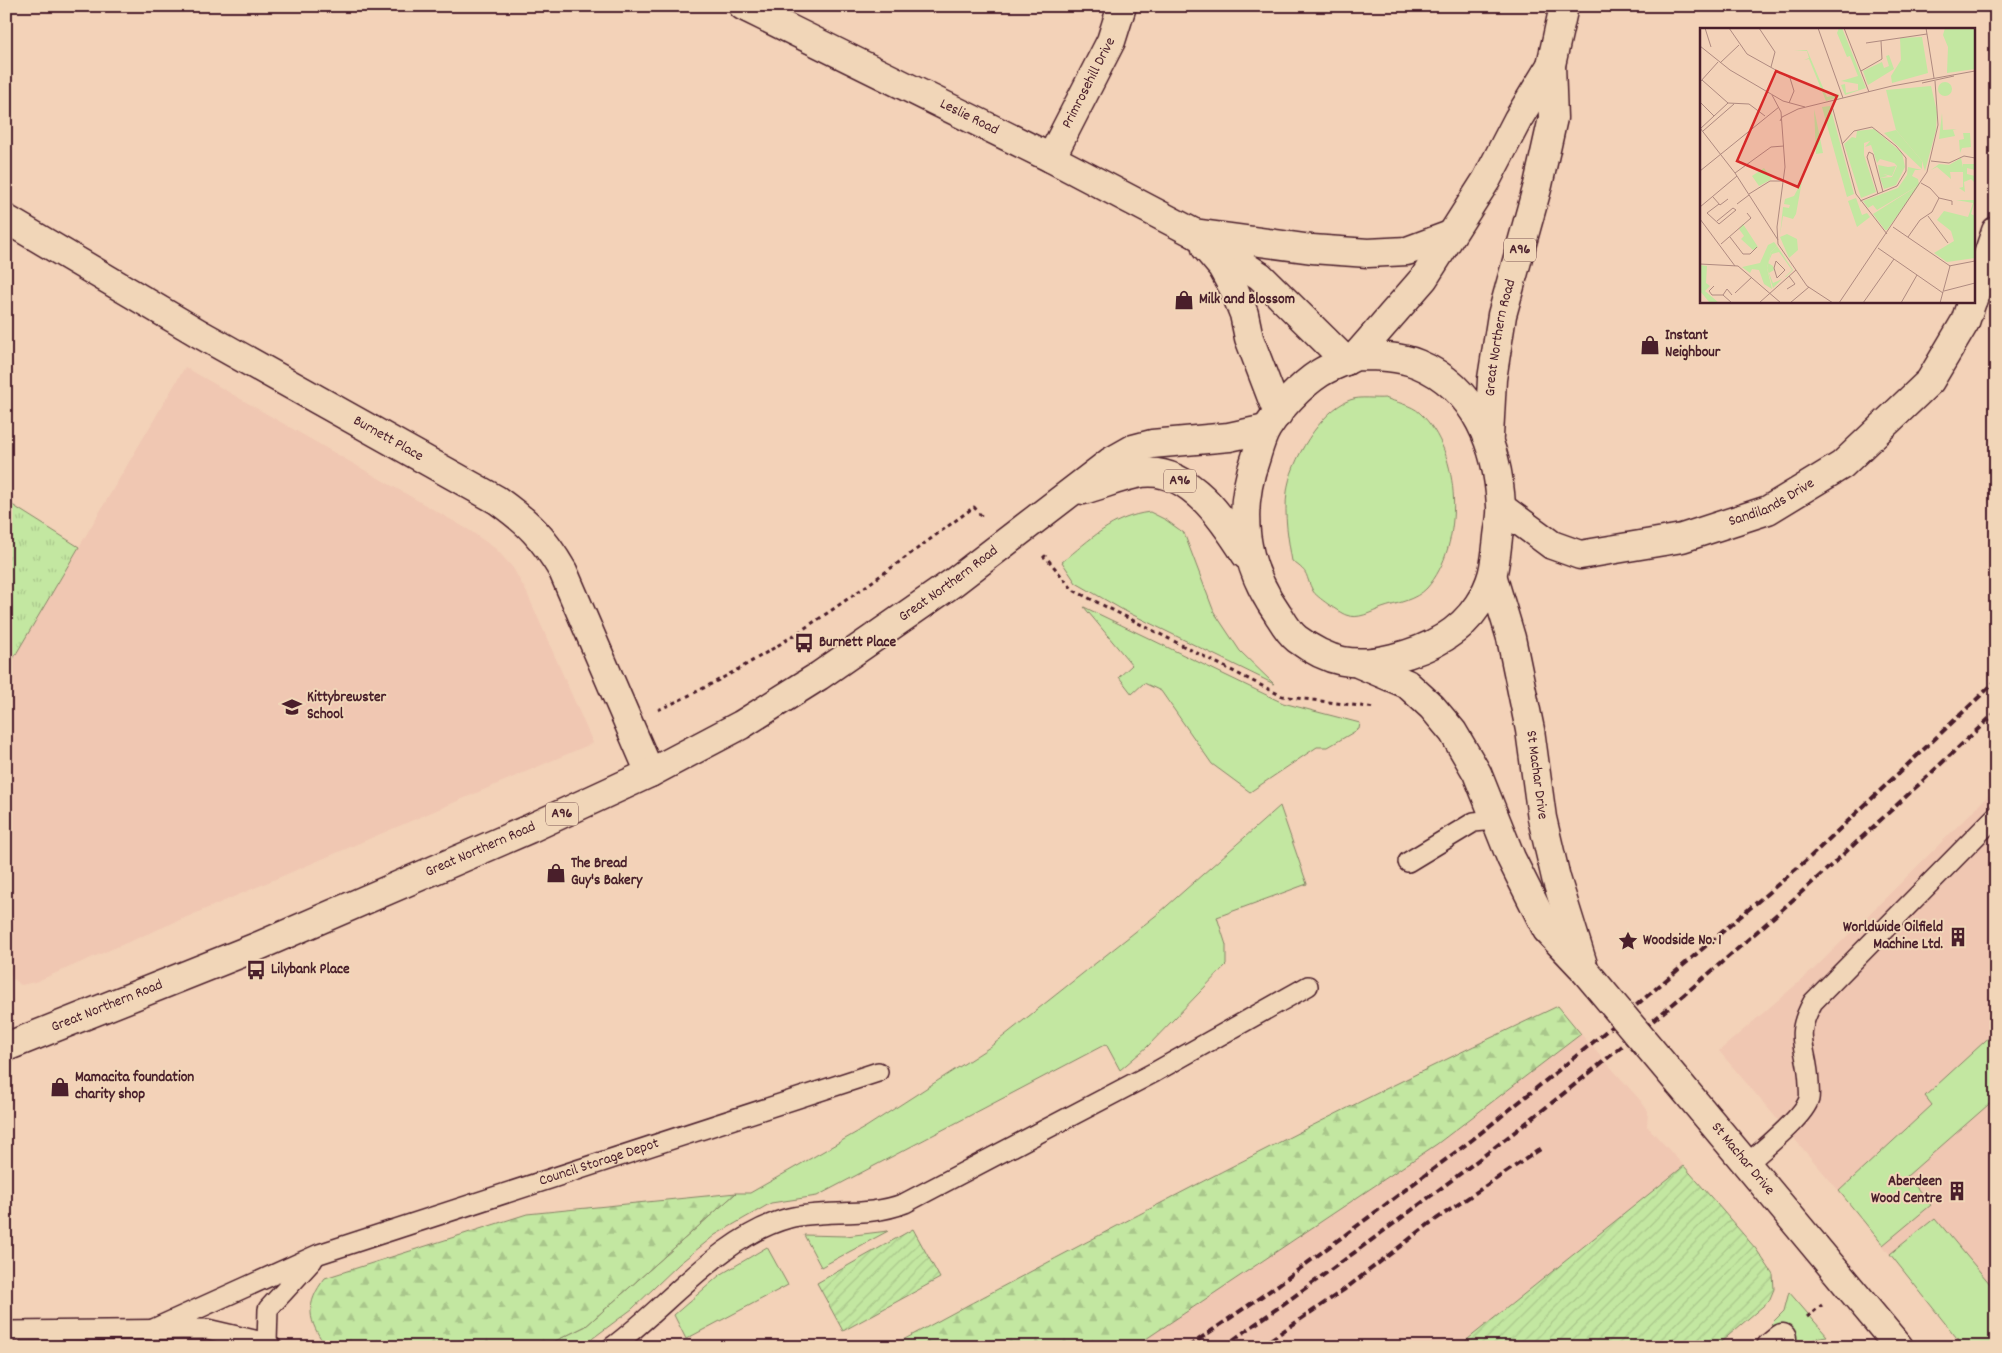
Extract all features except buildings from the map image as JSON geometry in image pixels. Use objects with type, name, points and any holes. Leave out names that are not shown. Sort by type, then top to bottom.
[{"type":"main road","name":"Leslie Road","points":[[743,6],[1051,158],[1194,233],[1260,276],[1351,358]]},
{"type":"main road","name":"Primrosehill Drive","points":[[1051,158],[1111,41],[1122,6]]},
{"type":"main road","name":"Great Northern Road","points":[[1489,436],[1492,379],[1502,315],[1538,185],[1553,118],[1551,65],[1564,6]]},
{"type":"main road","name":"Great Northern Road","points":[[1351,358],[1424,278],[1486,179],[1518,119],[1551,65]]},
{"type":"main road","name":"Burnett Place","points":[[6,219],[200,334],[497,500],[523,519],[547,544],[563,571],[650,773]]},
{"type":"main road","name":"Sandilands Drive","points":[[1974,297],[1996,231]]},
{"type":"main road","name":"Leslie Road","points":[[1194,233],[1222,267],[1234,289],[1244,314],[1272,421]]},
{"type":"main road","points":[[1194,233],[1312,249],[1368,253],[1407,251],[1450,235]]},
{"type":"main road","name":"Sandilands Drive","points":[[1502,508],[1552,545],[1580,555],[1682,538],[1768,510],[1842,465],[1930,381],[1965,322],[1972,302]]},
{"type":"main road","name":"A96","points":[[1386,356],[1418,363],[1448,382],[1470,404],[1489,436],[1497,469],[1502,508],[1493,578],[1478,606],[1452,632],[1419,652],[1360,664],[1344,663],[1317,653],[1293,636],[1262,592],[1245,531],[1245,499],[1252,466],[1272,421],[1292,397],[1320,373],[1351,358],[1386,356]]},
{"type":"main road","name":"Great Northern Road","points":[[6,1047],[263,944],[529,829],[650,773],[741,725],[819,676],[954,582],[1110,462],[1133,449],[1152,444],[1229,437],[1272,421]]},
{"type":"main road","name":"Great Northern Road","points":[[1071,493],[1144,473],[1161,474],[1184,482],[1221,515],[1253,565]]},
{"type":"main road","name":"St Machar Drive","points":[[1493,578],[1512,638],[1530,730],[1542,818],[1556,878],[1585,971]]},
{"type":"main road","name":"St Machar Drive","points":[[1360,664],[1407,684],[1432,707],[1453,732],[1477,773],[1511,858],[1547,930],[1585,971],[1748,1163],[1899,1347]]},
{"type":"lane","points":[[1748,1163],[1796,1118],[1809,1099],[1808,1074],[1801,1046],[1803,1020],[1813,1002],[1996,816]]},
{"type":"lane","points":[[1408,862],[1474,822],[1495,820]]},
{"type":"lane","points":[[612,1347],[717,1257],[763,1229],[788,1219],[808,1215],[877,1212],[905,1203],[1155,1072],[1308,986]]},
{"type":"lane","name":"Council Storage Depot","points":[[151,1330],[319,1254],[878,1072]]},
{"type":"lane","points":[[6,1331],[207,1329],[270,1345],[268,1309],[319,1254]]},
{"type":"path","points":[[628,723],[689,695],[752,661],[817,622],[974,508]]},
{"type":"path","points":[[1039,561],[1045,556],[1073,590],[1282,696],[1379,709]]},
{"type":"shaded area","name":"Kittybrewster School","points":[[185,367],[469,530],[496,549],[513,568],[527,593],[593,743],[35,982],[21,985],[13,979],[6,968],[6,671]]},
{"type":"shaded area","points":[[1996,788],[1996,1347],[1964,1347],[1839,1191],[1719,1051],[1813,970]]},
{"type":"shaded area","points":[[1581,1034],[1640,1100],[1648,1111],[1647,1126],[1684,1166],[1458,1347],[1134,1347],[1437,1144]]},
{"type":"green space","points":[[1385,398],[1417,410],[1434,430],[1444,451],[1451,474],[1454,499],[1453,524],[1448,548],[1439,570],[1423,592],[1406,601],[1355,617],[1343,614],[1333,608],[1315,593],[1305,572],[1292,561],[1286,518],[1287,492],[1289,480],[1301,452],[1309,438],[1328,414],[1350,400]]},
{"type":"green space","points":[[6,501],[79,547],[6,671]]},
{"type":"green space","points":[[1150,512],[1166,520],[1184,533],[1214,612],[1240,651],[1274,684],[1123,610],[1076,583],[1062,562],[1102,530],[1124,519]]},
{"type":"green space","points":[[1084,607],[1283,703],[1360,723],[1359,729],[1328,747],[1317,747],[1250,792],[1212,764],[1161,691],[1144,683],[1132,694],[1119,677],[1132,665]]},
{"type":"green space","points":[[1280,806],[1307,884],[1217,917],[1226,945],[1226,965],[1147,1047],[1120,1070],[1106,1044],[817,1196],[771,1203],[715,1235],[679,1264],[632,1309],[585,1344],[579,1347],[543,1347],[586,1326],[736,1193],[750,1193],[866,1127],[990,1047],[1159,913]]},
{"type":"green space","points":[[1558,1006],[1581,1034],[1437,1144],[1134,1347],[890,1347],[1055,1258],[1305,1129]]},
{"type":"green space","points":[[1996,1031],[1996,1098],[1907,1176],[1931,1205],[1883,1245],[1839,1191],[1932,1105],[1925,1096]]},
{"type":"green space","points":[[1684,1166],[1756,1249],[1773,1274],[1774,1289],[1769,1301],[1715,1347],[1458,1347]]},
{"type":"green space","points":[[736,1193],[586,1326],[543,1347],[327,1347],[320,1338],[312,1321],[311,1312],[314,1296],[325,1278],[527,1214]]},
{"type":"green space","points":[[1935,1218],[1996,1291],[1996,1347],[1964,1347],[1890,1254]]},
{"type":"green space","points":[[913,1229],[940,1278],[843,1331],[817,1283]]},
{"type":"green space","points":[[888,1231],[821,1267],[804,1235],[846,1236]]},
{"type":"green space","points":[[767,1247],[788,1285],[686,1339],[674,1315],[720,1275]]},
{"type":"green space","points":[[1789,1292],[1827,1336],[1789,1347],[1771,1324],[1784,1311]]},
{"type":"railway","points":[[1188,1347],[1278,1285],[1472,1140],[1591,1044],[1810,857],[1996,681]]},
{"type":"railway","points":[[1223,1347],[1477,1161],[1601,1064],[1791,902],[1996,712]]},
{"type":"railway","points":[[1260,1347],[1345,1289],[1429,1224],[1542,1148]]},
{"type":"place","name":"Milk and Blossom","points":[[1184,300]]},
{"type":"place","name":"Instant Neighbour","points":[[1650,345]]},
{"type":"place","name":"Burnett Place","points":[[804,643]]},
{"type":"place","name":"Kittybrewster School","points":[[292,707]]},
{"type":"place","name":"The Bread Guy's Bakery","points":[[556,873]]},
{"type":"place","name":"Worldwide Oilfield Machine Ltd.","points":[[1958,937]]},
{"type":"place","name":"Woodside No. 1","points":[[1628,941]]},
{"type":"place","name":"Lilybank Place","points":[[256,970]]},
{"type":"place","name":"Mamacita foundation charity shop","points":[[60,1087]]},
{"type":"place","name":"Aberdeen Wood Centre","points":[[1957,1191]]}]
